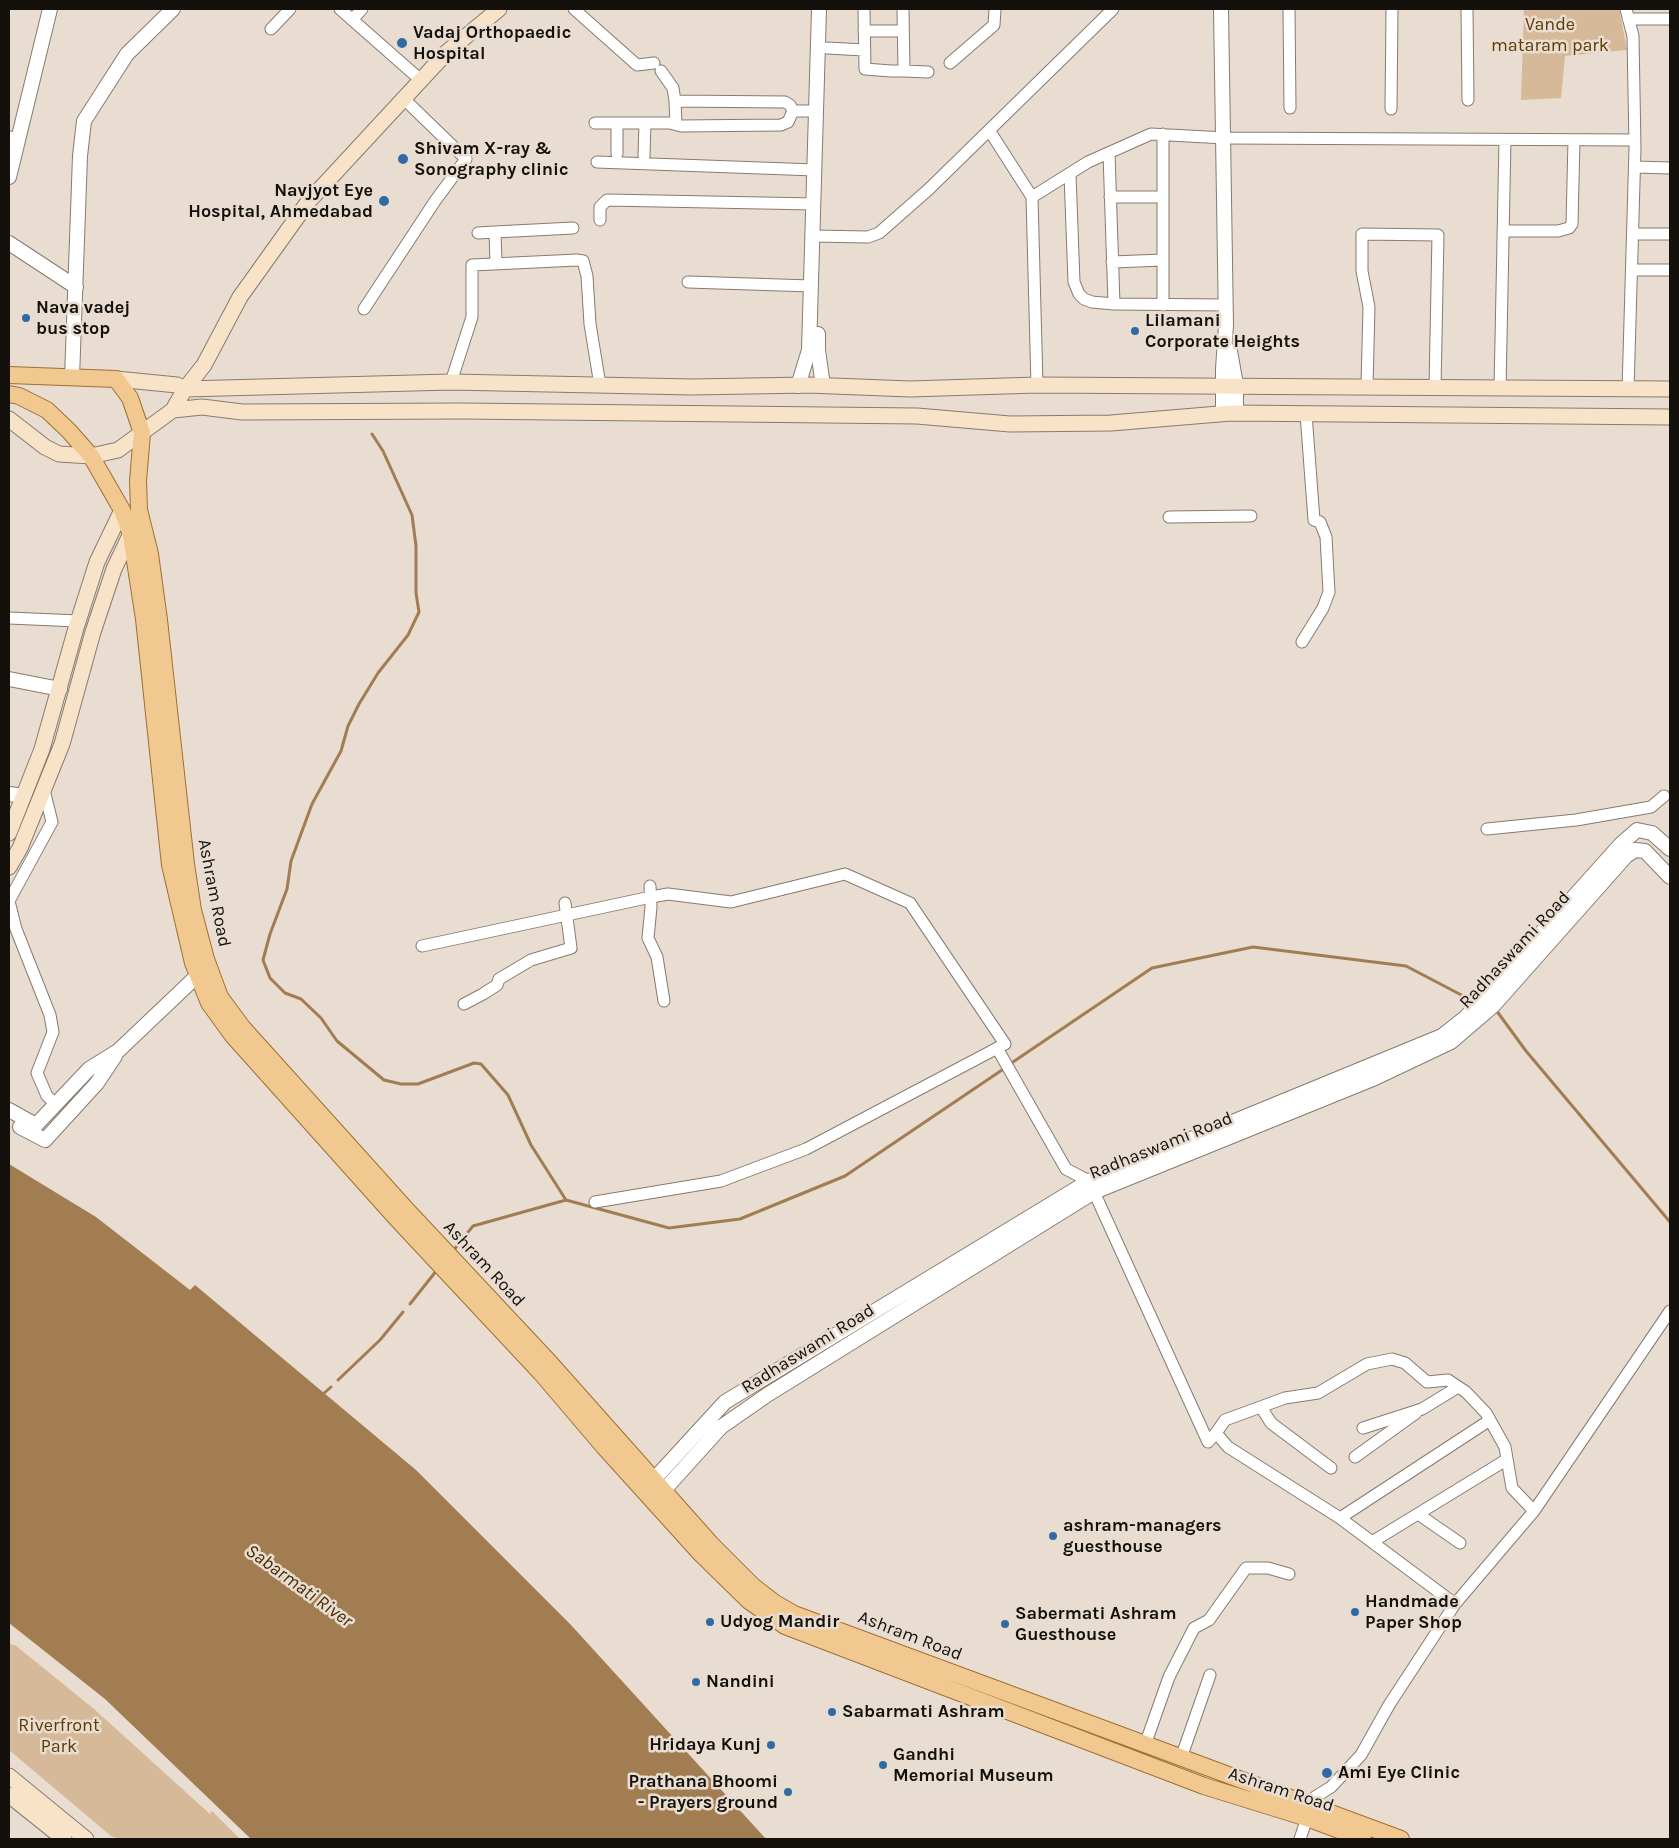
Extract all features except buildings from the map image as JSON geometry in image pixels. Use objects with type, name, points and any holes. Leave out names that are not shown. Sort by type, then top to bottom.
[{"type":"main road","points":[[173,410],[181,387],[198,361],[234,293],[302,198],[441,47],[487,9]]},
{"type":"main road","points":[[181,387],[204,365],[240,297],[308,202],[447,52],[499,9]]},
{"type":"main road","points":[[9,375],[116,380],[181,387],[451,382],[692,387],[823,386],[910,389],[1037,385],[1670,389]]},
{"type":"main road","name":"Ashram Road","points":[[116,380],[130,398],[142,433],[138,481],[139,510],[150,554],[187,873],[204,973]]},
{"type":"main road","name":"Ashram Road","points":[[9,394],[19,396],[47,410],[90,456],[122,510],[131,535],[144,619],[170,866],[180,912],[204,973],[243,1028],[406,1209],[551,1364],[653,1491],[711,1544],[753,1586],[786,1626],[1204,1786],[1307,1812],[1401,1839]]},
{"type":"main road","points":[[9,420],[45,447],[59,454],[90,456],[118,450],[173,410],[202,407],[242,412],[472,411],[888,415],[1010,424],[1111,423],[1229,413],[1482,417],[1670,417]]},
{"type":"main road","points":[[9,833],[42,749],[78,621],[97,562],[122,510]]},
{"type":"main road","points":[[9,867],[20,848],[62,744],[93,632],[114,569],[131,535],[139,510]]},
{"type":"main road","name":"Ashram Road","points":[[771,1609],[803,1617],[1181,1758],[1307,1812],[1363,1839]]},
{"type":"main road","points":[[9,1776],[86,1839]]},
{"type":"main road","points":[[9,1795],[64,1839]]},
{"type":"street","points":[[9,177],[14,137],[50,9]]},
{"type":"street","points":[[72,378],[80,156],[84,121],[127,54],[173,9]]},
{"type":"street","points":[[271,29],[290,9]]},
{"type":"street","points":[[340,9],[415,75]]},
{"type":"street","points":[[352,20],[362,9]]},
{"type":"street","points":[[574,9],[637,65],[657,67],[673,88],[676,124]]},
{"type":"street","points":[[798,386],[809,350],[811,286],[817,236],[814,204],[819,9]]},
{"type":"street","points":[[823,386],[818,350],[817,236],[828,9]]},
{"type":"street","points":[[864,9],[864,64],[868,71],[928,72]]},
{"type":"street","points":[[903,9],[904,71]]},
{"type":"street","points":[[950,63],[994,25],[995,9]]},
{"type":"street","points":[[1097,9],[1105,19]]},
{"type":"street","points":[[817,236],[868,237],[879,233],[929,189],[1105,19],[1113,9]]},
{"type":"street","points":[[1221,9],[1229,413]]},
{"type":"street","points":[[1289,9],[1290,108]]},
{"type":"street","points":[[1391,109],[1392,9]]},
{"type":"street","points":[[1467,9],[1468,100]]},
{"type":"street","points":[[1628,390],[1633,270],[1635,140],[1633,36],[1627,14],[1670,19]]},
{"type":"street","points":[[864,31],[903,31]]},
{"type":"street","points":[[827,48],[864,50]]},
{"type":"street","points":[[364,309],[435,201],[466,159],[404,99]]},
{"type":"street","points":[[675,101],[785,102],[790,105],[793,111]]},
{"type":"street","points":[[793,111],[817,111]]},
{"type":"street","points":[[595,123],[676,124],[680,126],[781,126],[788,122],[793,111]]},
{"type":"street","points":[[617,123],[617,154]]},
{"type":"street","points":[[644,156],[645,123]]},
{"type":"street","points":[[989,130],[1032,197],[1037,385]]},
{"type":"street","points":[[1032,197],[1109,153],[1151,134],[1225,138],[1635,140]]},
{"type":"street","points":[[1162,305],[1163,134]]},
{"type":"street","points":[[1500,389],[1505,140]]},
{"type":"street","points":[[1503,231],[1558,231],[1569,228],[1572,224],[1574,140]]},
{"type":"street","points":[[1109,153],[1114,304]]},
{"type":"street","points":[[597,162],[815,170]]},
{"type":"street","points":[[1635,167],[1670,168]]},
{"type":"street","points":[[1070,174],[1074,282],[1079,294],[1084,299],[1092,302],[1114,304],[1226,305]]},
{"type":"street","points":[[1110,197],[1163,197]]},
{"type":"street","points":[[600,220],[600,208],[607,200],[814,204]]},
{"type":"street","points":[[478,233],[573,228]]},
{"type":"street","points":[[495,232],[496,263]]},
{"type":"street","points":[[1367,386],[1369,307],[1362,271],[1362,234],[1419,235],[1438,236],[1435,388]]},
{"type":"street","points":[[1634,234],[1670,234]]},
{"type":"street","points":[[9,243],[76,287]]},
{"type":"street","points":[[1112,262],[1163,260]]},
{"type":"street","points":[[451,382],[472,317],[471,268],[476,264],[583,261],[600,385]]},
{"type":"street","points":[[1633,270],[1670,270]]},
{"type":"street","points":[[688,282],[811,286]]},
{"type":"street","points":[[1302,642],[1323,608],[1329,592],[1326,537],[1320,522],[1314,520],[1306,414]]},
{"type":"street","points":[[1169,516],[1251,516]]},
{"type":"street","points":[[9,618],[78,621]]},
{"type":"street","points":[[9,679],[60,689]]},
{"type":"street","points":[[9,794],[24,796]]},
{"type":"street","points":[[42,796],[52,822],[9,901],[16,929],[50,1015],[53,1032],[37,1073],[47,1096],[56,1104]]},
{"type":"street","points":[[1488,829],[1576,820],[1652,808],[1664,796]]},
{"type":"street","points":[[1670,849],[1652,833],[1637,830],[1636,850],[1645,851],[1670,876]]},
{"type":"street","name":"Radhaswami Road","points":[[1488,1002],[1621,844],[1637,830]]},
{"type":"street","name":"Radhaswami Road","points":[[653,1491],[725,1402],[1092,1187],[1375,1078],[1452,1042],[1626,856],[1636,850]]},
{"type":"street","points":[[422,946],[568,916],[650,892],[731,902],[844,874],[910,903],[1005,1044],[806,1149],[721,1181],[595,1202]]},
{"type":"street","points":[[650,892],[648,938],[657,956],[664,1001]]},
{"type":"street","points":[[464,1004],[490,990],[497,985],[499,979],[531,960],[571,948],[565,903]]},
{"type":"street","points":[[9,1110],[36,1125],[89,1069],[118,1051],[204,973]]},
{"type":"street","points":[[996,1048],[1066,1169],[1092,1187],[1208,1442],[1225,1420],[1285,1398],[1318,1393],[1367,1364],[1392,1359],[1405,1363],[1427,1382],[1448,1380],[1486,1413],[1505,1447],[1512,1488],[1534,1512]]},
{"type":"street","points":[[9,1121],[45,1140],[97,1083],[118,1051]]},
{"type":"street","points":[[1300,1839],[1307,1812],[1315,1797],[1331,1787],[1361,1755],[1389,1705],[1455,1604],[1534,1512],[1670,1311]]},
{"type":"street","points":[[1355,1457],[1422,1409],[1458,1387]]},
{"type":"street","points":[[1261,1407],[1270,1422],[1331,1468]]},
{"type":"street","points":[[1363,1428],[1422,1409]]},
{"type":"street","points":[[1340,1518],[1490,1420]]},
{"type":"street","points":[[1216,1433],[1228,1447],[1340,1518],[1455,1604]]},
{"type":"street","points":[[1372,1542],[1506,1460]]},
{"type":"street","points":[[1418,1514],[1460,1543]]},
{"type":"street","points":[[1145,1745],[1169,1677],[1194,1628],[1209,1620],[1246,1568],[1268,1568],[1289,1574]]},
{"type":"street","points":[[1181,1758],[1210,1675]]},
{"type":"green space","name":"Vande mataram park","points":[[1524,9],[1619,9],[1627,50],[1565,56],[1561,98],[1521,100]]},
{"type":"green space","name":"Riverfront Park","points":[[9,1644],[15,1645],[94,1709],[210,1814],[212,1811],[240,1839],[119,1839],[111,1836],[9,1750]]},
{"type":"water","name":"Sabarmati River","points":[[9,1164],[96,1217],[190,1290],[195,1285],[416,1470],[571,1625],[766,1839],[251,1839],[105,1699],[9,1623]]},
{"type":"waterway","points":[[372,434],[383,451],[412,515],[416,546],[416,593],[419,612],[408,635],[378,673],[359,704],[348,726],[341,751],[312,804],[291,861],[287,889],[270,934],[263,960],[270,978],[285,993],[301,999],[321,1018],[337,1041],[384,1080],[401,1084],[418,1084],[474,1063],[481,1064],[508,1095],[531,1145],[566,1200]]},
{"type":"waterway","points":[[1010,1064],[1152,968],[1253,947],[1406,966],[1469,999]]},
{"type":"waterway","points":[[1496,1010],[1526,1051],[1670,1222]]},
{"type":"waterway","points":[[453,1251],[473,1226],[566,1200],[669,1228],[740,1219],[845,1176],[1005,1068]]},
{"type":"waterway","points":[[410,1304],[437,1270]]},
{"type":"waterway","points":[[338,1380],[380,1340],[403,1312]]},
{"type":"waterway","points":[[322,1395],[331,1387]]},
{"type":"place","name":"Vadaj Orthopaedic Hospital","points":[[402,43]]},
{"type":"place","name":"Shivam X-ray & Sonography clinic","points":[[403,159]]},
{"type":"place","name":"Navjyot Eye Hospital, Ahmedabad","points":[[384,201]]},
{"type":"place","name":"Nava vadej bus stop","points":[[26,318]]},
{"type":"place","name":"Lilamani Corporate Heights","points":[[1135,331]]},
{"type":"place","name":"ashram-managers guesthouse","points":[[1053,1536]]},
{"type":"place","name":"Handmade Paper Shop","points":[[1355,1612]]},
{"type":"place","name":"Udyog Mandir","points":[[710,1622]]},
{"type":"place","name":"Sabermati Ashram Guesthouse","points":[[1005,1624]]},
{"type":"place","name":"Nandini","points":[[696,1682]]},
{"type":"place","name":"Sabarmati Ashram","points":[[832,1712]]},
{"type":"place","name":"Hridaya Kunj","points":[[771,1745]]},
{"type":"place","name":"Gandhi Memorial Museum","points":[[883,1765]]},
{"type":"place","name":"Ami Eye Clinic","points":[[1327,1773]]},
{"type":"place","name":"Prathana Bhoomi - Prayers ground","points":[[788,1792]]}]
